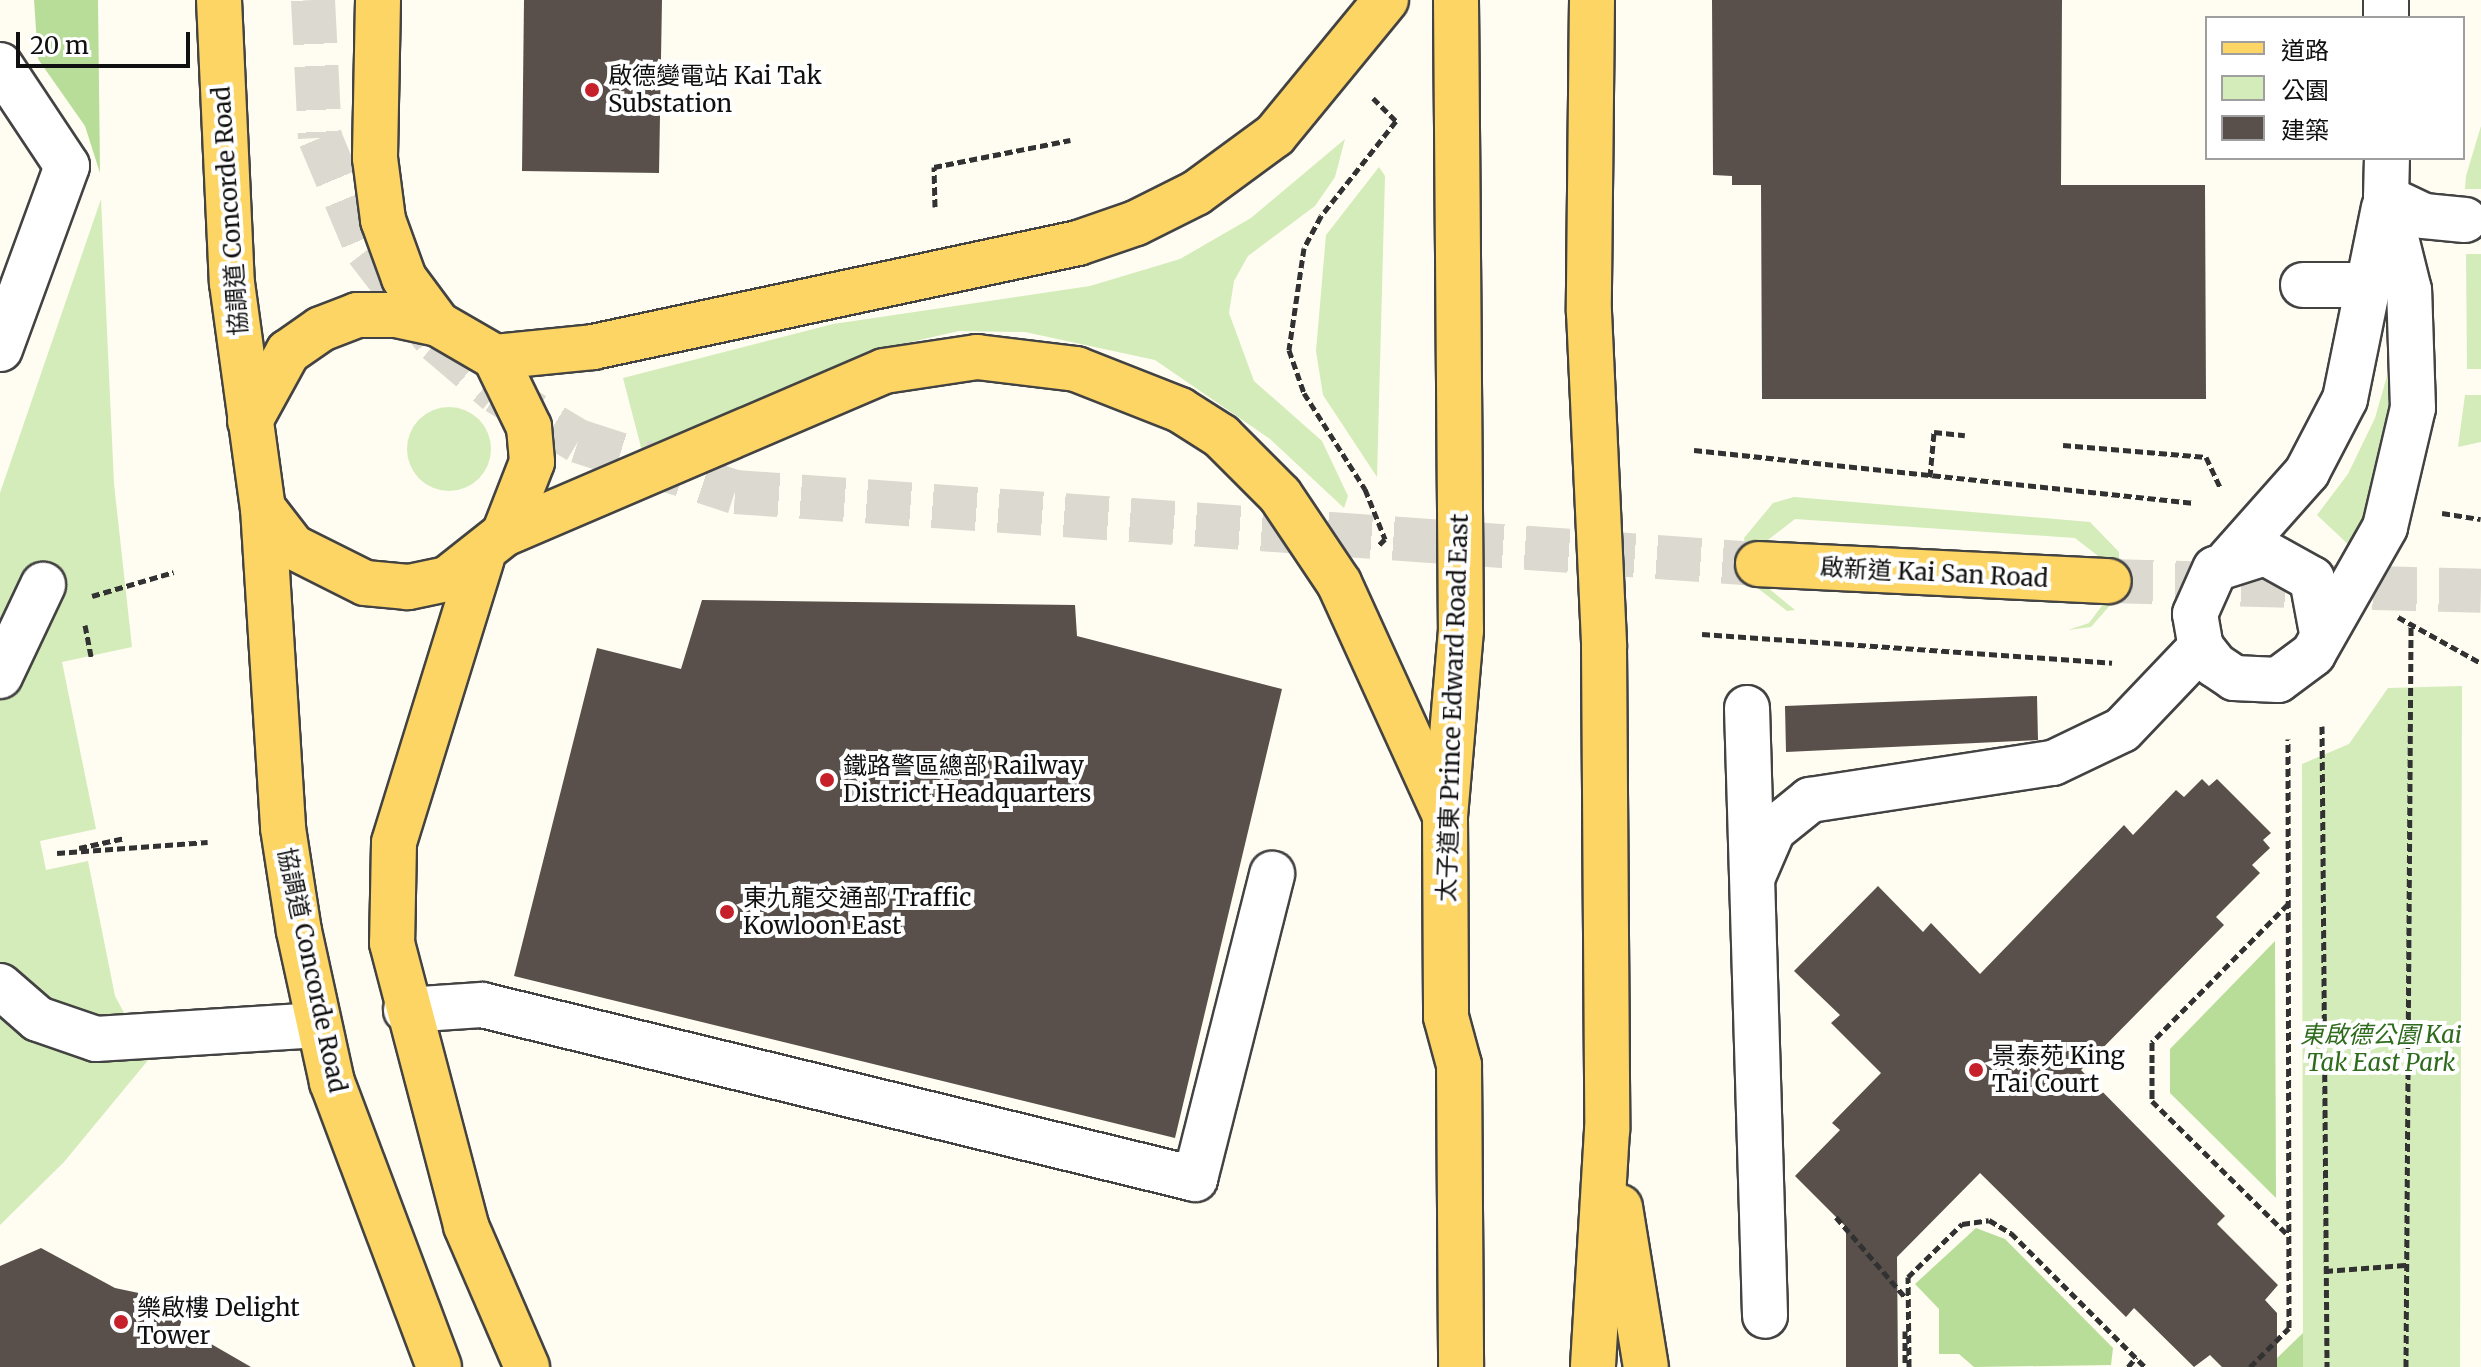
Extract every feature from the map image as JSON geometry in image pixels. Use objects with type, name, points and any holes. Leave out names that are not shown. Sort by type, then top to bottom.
[{"type":"main road","name":"協調道 Concorde Road","points":[[219,0],[232,283],[263,508],[283,828],[319,1025],[387,1243],[439,1367]]},
{"type":"main road","points":[[378,0],[375,158],[383,220],[404,278],[438,324],[495,357],[529,427],[532,462],[493,546],[394,843],[392,943],[406,1010],[466,1226],[527,1367]]},
{"type":"main road","points":[[495,357],[593,347],[1078,243],[1136,223],[1206,187],[1275,135],[1386,0]]},
{"type":"main road","name":"太子道東 Prince Edward Road East","points":[[1456,0],[1461,630],[1445,816],[1446,1017],[1459,1065],[1461,1367]]},
{"type":"main road","points":[[1592,0],[1589,312],[1604,647],[1607,1130],[1593,1367]]},
{"type":"main road","points":[[250,421],[288,352],[321,329],[357,315],[438,324]]},
{"type":"main road","name":"協調道 Concorde Road","points":[[263,508],[293,547],[365,583],[421,584],[493,546],[884,371],[977,357],[1076,369],[1180,410],[1221,436],[1280,495],[1339,583],[1445,816]]},
{"type":"main road","name":"啟新道 Kai San Road","points":[[1758,564],[2109,581]]},
{"type":"main road","points":[[1607,1130],[1646,1367]]},
{"type":"street","points":[[0,65],[67,166],[0,349]]},
{"type":"street","points":[[2386,178],[2424,216],[2465,220]]},
{"type":"street","points":[[2386,178],[2409,290],[2413,408],[2404,468],[2359,583],[2297,670],[2256,683],[2234,678],[2201,647],[2197,598],[2327,439],[2357,356],[2386,178]]},
{"type":"street","points":[[2303,285],[2368,285]]},
{"type":"street","points":[[2229,560],[2265,553],[2299,566],[2320,596],[2322,633]]},
{"type":"street","points":[[0,676],[62,593]]},
{"type":"street","points":[[1753,898],[1773,830],[1810,800],[2053,763],[2122,730],[2201,647]]},
{"type":"street","points":[[1747,708],[1765,1316]]},
{"type":"street","points":[[406,1010],[482,1005],[1195,1179],[1272,874]]},
{"type":"street","points":[[0,986],[38,1019],[96,1039],[319,1025]]},
{"type":"path","points":[[1385,539],[1339,440],[1293,373],[1289,350],[1304,248],[1321,216],[1396,121]]},
{"type":"path","points":[[935,207],[934,167],[1070,140]]},
{"type":"path","points":[[1930,477],[1934,432],[1965,435]]},
{"type":"path","points":[[2063,445],[2206,457],[2222,492]]},
{"type":"path","points":[[1694,450],[2194,503]]},
{"type":"path","points":[[2433,512],[2481,519]]},
{"type":"path","points":[[62,593],[174,572]]},
{"type":"path","points":[[2398,617],[2481,663]]},
{"type":"path","points":[[2406,1367],[2411,625]]},
{"type":"path","points":[[1702,634],[2123,664]]},
{"type":"path","points":[[2322,726],[2327,1367]]},
{"type":"path","points":[[2250,1367],[2289,1328],[2288,739]]},
{"type":"path","points":[[125,838],[57,853],[208,842]]},
{"type":"path","points":[[2288,904],[2152,1042],[2152,1101],[2289,1237]]},
{"type":"path","points":[[1836,1217],[1905,1293],[1907,1367]]},
{"type":"path","points":[[1907,1367],[1908,1277],[1975,1220],[2011,1233],[2145,1367]]},
{"type":"path","points":[[2325,1271],[2405,1265]]},
{"type":"path","points":[[2128,1367],[2136,1357]]},
{"type":"green space","points":[[34,0],[98,0],[100,173],[85,126],[38,59]]},
{"type":"green space","points":[[2481,126],[2481,189],[2465,189],[2466,176]]},
{"type":"green space","points":[[1345,139],[1335,177],[1315,206],[1248,256],[1234,281],[1229,313],[1254,381],[1322,441],[1348,496],[1344,508],[1270,439],[1155,360],[1025,332],[959,331],[867,352],[643,455],[623,378],[833,324],[1090,286],[1180,259],[1251,218]]},
{"type":"green space","points":[[1379,167],[1385,176],[1377,477],[1323,395],[1316,351],[1326,235]]},
{"type":"green space","points":[[101,199],[114,484],[132,647],[62,662],[96,829],[40,841],[46,870],[88,861],[115,996],[149,1059],[64,1162],[0,1225],[0,493]]},
{"type":"green space","points":[[2466,254],[2481,254],[2481,369],[2467,369]]},
{"type":"green space","points":[[2391,309],[2399,373],[2382,491],[2352,548],[2317,515],[2348,474],[2375,418],[2389,369]]},
{"type":"green space","points":[[2465,395],[2481,395],[2481,442],[2458,447]]},
{"type":"green space","points":[[441,407],[457,407],[473,414],[484,425],[491,449],[488,465],[479,479],[457,491],[441,491],[425,484],[414,473],[407,457],[407,441],[414,425],[425,414]]},
{"type":"green space","points":[[1794,497],[2090,522],[2119,552],[2119,595],[2091,627],[2068,630],[2089,623],[2107,599],[2107,563],[2075,538],[1795,519],[1764,543],[1761,582],[1795,610],[1787,611],[1751,583],[1744,538],[1773,503]]},
{"type":"green space","name":"東啟德公園 Kai Tak East Park","points":[[2462,686],[2460,1367],[2303,1367],[2302,764],[2349,744],[2388,688]]},
{"type":"green space","points":[[2275,941],[2276,1198],[2170,1093],[2170,1049]]},
{"type":"green space","points":[[1976,1228],[2005,1239],[2113,1348],[2111,1365],[1974,1367],[1959,1354],[1939,1354],[1939,1309],[1915,1284]]},
{"type":"green space","points":[[2303,1333],[2303,1367],[2277,1367],[2277,1358]]},
{"type":"building","name":"啟德變電站 Kai Tak Substation","points":[[524,0],[662,0],[659,173],[522,171]]},
{"type":"building","points":[[1712,0],[2062,0],[2061,185],[2205,185],[2206,399],[1762,399],[1761,185],[1732,185],[1732,176],[1713,175]]},
{"type":"building","points":[[702,600],[1075,605],[1077,636],[1282,689],[1175,1138],[514,976],[597,648],[681,669]]},
{"type":"building","points":[[2037,696],[2038,740],[1786,752],[1785,706]]},
{"type":"building","name":"景泰苑 King Tai Court","points":[[2202,779],[2209,786],[2217,779],[2271,833],[2263,840],[2270,848],[2252,865],[2260,873],[2216,917],[2224,925],[2081,1070],[2225,1216],[2217,1224],[2278,1285],[2265,1300],[2277,1313],[2277,1367],[2222,1367],[2210,1355],[2194,1367],[2134,1308],[2126,1317],[1980,1173],[1897,1257],[1898,1367],[1846,1367],[1846,1227],[1795,1176],[1840,1130],[1832,1123],[1881,1073],[1831,1023],[1840,1015],[1794,971],[1878,886],[1923,932],[1931,923],[1980,974],[2124,825],[2133,835],[2176,790],[2184,797]]},
{"type":"building","points":[[41,1248],[115,1288],[186,1303],[180,1326],[251,1367],[0,1367],[0,1266]]},
{"type":"tunnel","points":[[313,0],[320,138],[367,250],[437,341],[497,392],[578,441],[735,492],[1758,564]]},
{"type":"tunnel","points":[[2109,581],[2481,591]]},
{"type":"place","name":"啟德變電站 Kai Tak Substation","points":[[592,90]]},
{"type":"place","name":"鐵路警區總部 Railway District Headquarters","points":[[827,780]]},
{"type":"place","name":"東九龍交通部 Traffic Kowloon East","points":[[727,912]]},
{"type":"place","name":"景泰苑 King Tai Court","points":[[1976,1070]]},
{"type":"place","name":"樂啟樓 Delight Tower","points":[[121,1322]]}]
